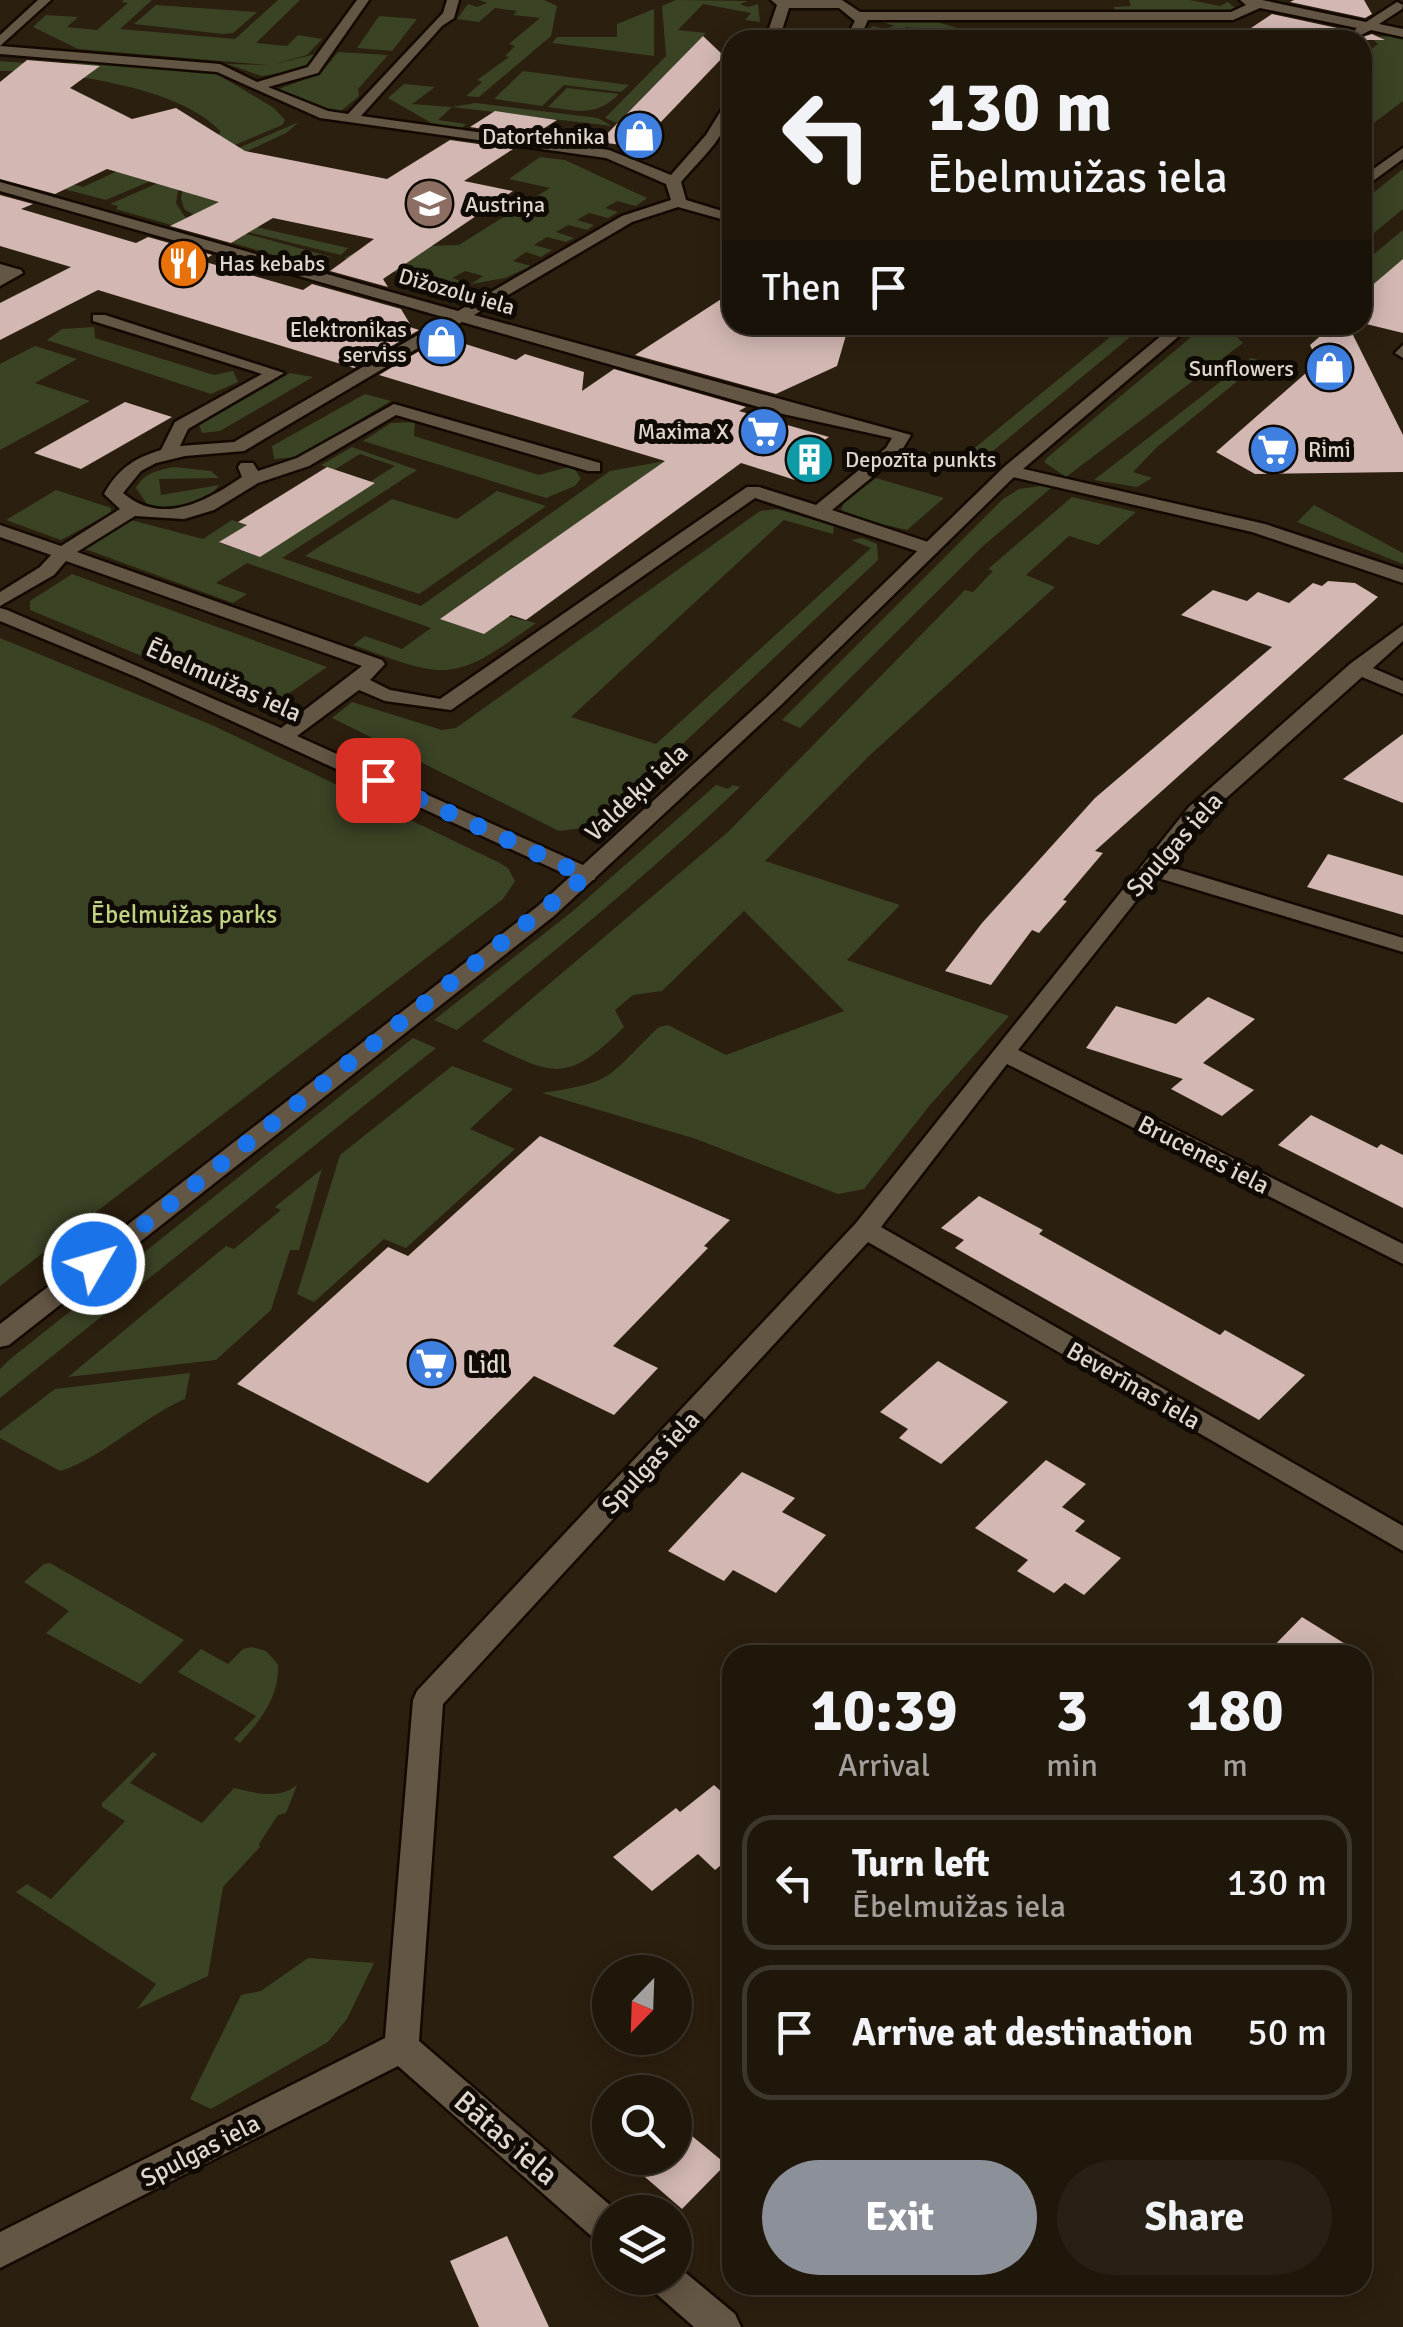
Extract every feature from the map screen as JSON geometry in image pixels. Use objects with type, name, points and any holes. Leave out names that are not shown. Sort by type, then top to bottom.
[{"type":"street","points":[[0,42],[46,0]]},
{"type":"street","points":[[257,86],[314,70],[363,0]]},
{"type":"street","points":[[351,120],[437,23],[448,16],[453,0]]},
{"type":"street","points":[[1244,0],[1403,33]]},
{"type":"street","points":[[774,30],[781,2],[845,2],[860,16],[1233,16],[1260,3]]},
{"type":"street","points":[[1363,30],[1397,6]]},
{"type":"street","points":[[855,30],[860,16]]},
{"type":"street","points":[[0,50],[220,68],[304,109],[351,120],[609,154],[673,181]]},
{"type":"street","points":[[673,181],[703,149],[722,120]]},
{"type":"street","points":[[1372,176],[1403,152]]},
{"type":"street","points":[[673,181],[679,202]]},
{"type":"street","name":"Dižozolu iela","points":[[0,186],[789,410],[902,435],[893,451],[819,512]]},
{"type":"street","points":[[594,467],[394,409],[303,462],[252,479],[200,513],[171,517],[132,510],[113,494],[118,482],[170,451],[238,447],[627,219],[679,202],[722,212]]},
{"type":"street","points":[[0,269],[14,274],[0,281]]},
{"type":"street","points":[[99,318],[276,372],[180,426],[170,451]]},
{"type":"street","name":"Valdeķu iela","points":[[0,1338],[586,876],[774,702],[1010,470],[1165,335]]},
{"type":"street","points":[[238,447],[252,479]]},
{"type":"street","points":[[1010,470],[1260,529],[1360,558],[1403,578]]},
{"type":"street","points":[[358,682],[385,694],[444,706],[753,490],[930,549]]},
{"type":"street","points":[[0,600],[48,571],[63,553],[132,510]]},
{"type":"street","points":[[0,531],[375,664],[358,682],[282,736]]},
{"type":"street","name":"Ēbelmuižas iela","points":[[0,614],[143,673],[586,876]]},
{"type":"street","name":"Spulgas iela","points":[[0,2251],[402,2047],[428,1700],[865,1229],[1197,812],[1403,630]]},
{"type":"street","points":[[1356,668],[1403,688]]},
{"type":"street","points":[[1150,868],[1403,945]]},
{"type":"street","name":"Brucenes iela","points":[[1006,1054],[1403,1255]]},
{"type":"street","name":"Beverīnas iela","points":[[865,1229],[1403,1540]]},
{"type":"street","name":"Bātas iela","points":[[402,2047],[592,2214]]},
{"type":"street","points":[[685,2295],[722,2327]]},
{"type":"green space","points":[[152,0],[120,29],[235,39],[278,0],[300,0],[256,43],[287,46],[298,35],[322,39],[307,55],[271,65],[316,54],[303,70],[262,76],[227,64],[268,65],[78,49],[33,27],[46,15],[78,17],[67,27],[97,30],[128,3],[121,2]]},
{"type":"green space","points":[[479,0],[544,0],[557,6],[551,36],[479,97],[466,96],[482,82],[477,80],[509,57],[505,56],[515,46],[509,44],[540,18],[495,8],[479,22],[457,19],[468,4],[477,7],[487,3]]},
{"type":"green space","points":[[676,0],[748,1],[740,4],[758,4],[760,22],[745,20],[751,13],[703,4],[678,30],[706,33],[617,123],[605,118],[666,56],[662,6]]},
{"type":"green space","points":[[1129,0],[1190,0],[1220,6],[1228,2],[1235,8],[1225,12],[1115,12],[1114,7],[1131,6]]},
{"type":"green space","points":[[156,5],[257,12],[233,33],[223,34],[134,24]]},
{"type":"green space","points":[[654,9],[654,56],[552,43],[557,37],[617,37],[617,24]]},
{"type":"green space","points":[[379,16],[417,19],[392,51],[357,48]]},
{"type":"green space","points":[[934,21],[963,30],[906,27],[870,30],[872,26],[894,26],[883,22]]},
{"type":"green space","points":[[1372,37],[1403,38],[1403,101],[1372,124],[1372,48],[1378,44]]},
{"type":"green space","points":[[338,52],[388,55],[358,89],[359,96],[341,111],[326,110],[279,89],[321,73]]},
{"type":"green space","points":[[80,59],[212,71],[274,108],[285,120],[282,125],[106,200],[0,172],[0,164],[83,187],[139,161],[211,141],[221,132],[203,116],[151,93],[88,78],[0,71],[0,61],[61,66]]},
{"type":"green space","points":[[523,71],[629,85],[621,92],[564,85],[542,106],[494,99]]},
{"type":"green space","points":[[404,84],[435,87],[412,104],[451,107],[476,103],[598,118],[612,126],[452,107],[438,120],[466,124],[461,129],[435,125],[388,98]]},
{"type":"green space","points":[[567,88],[619,94],[595,109],[548,107]]},
{"type":"green space","points":[[299,122],[286,133],[209,169],[194,195],[224,202],[226,220],[348,248],[341,255],[204,221],[184,209],[181,198],[187,170]]},
{"type":"green space","points":[[540,157],[565,160],[647,198],[636,206],[617,201],[605,208],[618,212],[608,218],[589,213],[577,220],[594,225],[587,230],[568,225],[556,232],[574,238],[566,242],[547,237],[534,245],[552,250],[541,257],[526,252],[513,261],[531,266],[505,278],[471,284],[483,276],[465,271],[452,278],[466,283],[434,283],[344,258],[365,248],[459,245],[550,188],[509,179]]},
{"type":"green space","points":[[1403,169],[1403,209],[1372,235],[1372,194]]},
{"type":"green space","points":[[181,173],[176,203],[185,217],[335,258],[316,255],[301,263],[116,209],[118,206],[110,204]]},
{"type":"green space","points":[[1403,230],[1403,265],[1372,292],[1372,256]]},
{"type":"green space","points":[[94,327],[95,338],[214,375],[233,371],[238,382],[211,394],[47,340],[62,329]]},
{"type":"green space","points":[[1113,335],[1127,335],[1129,338],[976,465],[964,468],[911,454],[924,451],[960,460]]},
{"type":"green space","points":[[1194,335],[1235,335],[1243,343],[1066,477],[1044,462]]},
{"type":"green space","points":[[35,346],[77,359],[35,383],[90,401],[0,450],[0,364]]},
{"type":"green space","points":[[1251,358],[1262,361],[1157,447],[1133,472],[1152,478],[1137,487],[1094,480]]},
{"type":"green space","points":[[290,373],[313,377],[220,431],[202,433],[199,425]]},
{"type":"green space","points":[[365,394],[391,401],[298,457],[274,459],[272,446]]},
{"type":"green space","points":[[415,422],[414,436],[539,475],[572,466],[581,478],[575,486],[546,498],[363,441],[391,423]]},
{"type":"green space","points":[[352,447],[417,470],[282,558],[421,606],[610,471],[665,461],[498,582],[459,605],[536,623],[485,657],[449,670],[410,665],[353,645],[365,636],[402,649],[431,628],[247,563],[216,583],[247,594],[233,603],[85,549],[131,520],[203,539],[232,520],[247,525],[220,543],[255,555],[374,483],[371,481],[395,466],[360,454],[334,470],[321,465]]},
{"type":"green space","points":[[174,467],[211,471],[219,478],[159,479],[161,495],[219,485],[206,497],[188,504],[149,507],[136,488],[139,483],[157,471]]},
{"type":"green space","points":[[876,478],[944,498],[907,530],[855,518],[841,510],[844,502]]},
{"type":"green space","points":[[1051,488],[982,547],[800,728],[782,720],[1003,499],[1019,489]]},
{"type":"green space","points":[[56,490],[111,508],[111,513],[61,540],[6,520]]},
{"type":"green space","points":[[497,491],[546,506],[419,594],[305,556],[392,499],[457,519]]},
{"type":"green space","points":[[1072,497],[1136,512],[1098,545],[1069,536],[1026,575],[1055,587],[869,756],[765,861],[900,905],[847,960],[1009,1016],[930,1105],[864,1189],[838,1194],[696,1139],[542,1093],[584,1085],[609,1075],[659,1027],[668,1025],[726,1055],[844,1011],[744,911],[662,991],[633,995],[615,1010],[624,1027],[586,1059],[557,1069],[542,1067],[482,1041],[728,832],[965,590],[973,592],[993,571],[988,569]]},
{"type":"green space","points":[[1314,505],[1403,553],[1403,564],[1297,522]]},
{"type":"green space","points":[[777,509],[834,526],[833,534],[784,520],[571,717],[656,744],[871,548],[851,540],[862,538],[877,544],[878,560],[605,817],[583,828],[559,831],[332,718],[352,702],[442,730],[456,728],[760,511]]},
{"type":"green space","points":[[72,574],[327,667],[268,708],[30,610],[30,601]]},
{"type":"green space","name":"Ēbelmuižas parks","points":[[0,638],[214,726],[498,862],[508,868],[515,881],[503,899],[0,1286]]},
{"type":"green space","points":[[716,785],[740,787],[601,912],[457,1030],[434,1020],[573,911]]},
{"type":"green space","points":[[413,1038],[436,1048],[0,1398],[0,1369],[9,1360]]},
{"type":"green space","points":[[452,1066],[513,1089],[470,1129],[515,1149],[406,1248],[384,1239],[314,1302],[297,1294],[340,1155]]},
{"type":"green space","points":[[322,1169],[299,1250],[290,1250],[271,1310],[216,1360],[68,1377],[226,1246],[234,1249],[281,1210],[275,1207]]},
{"type":"green space","points":[[190,1373],[185,1399],[91,1457],[60,1471],[0,1438],[0,1431],[55,1389]]},
{"type":"green space","points":[[50,1563],[184,1640],[140,1684],[46,1633],[69,1611],[24,1582]]},
{"type":"green space","points":[[201,1649],[228,1664],[243,1649],[266,1651],[278,1664],[278,1676],[268,1707],[240,1743],[234,1739],[256,1716],[178,1672]]},
{"type":"green space","points":[[153,1752],[157,1754],[130,1783],[202,1823],[234,1788],[275,1794],[297,1785],[286,1813],[278,1815],[260,1847],[223,1887],[208,1976],[137,2009],[156,1984],[16,1892],[27,1884],[51,1899],[125,1821],[102,1807],[102,1803]]},
{"type":"green space","points":[[308,1958],[374,1963],[347,2019],[328,2042],[211,2109],[190,2099],[241,1995],[261,1991]]},
{"type":"building","points":[[1364,0],[1372,14],[1365,18],[1290,2]]},
{"type":"building","points":[[1272,14],[1346,30],[1248,30]]},
{"type":"building","points":[[703,36],[722,54],[637,147],[599,142]]},
{"type":"building","points":[[27,60],[100,66],[70,88],[132,119],[176,108],[245,151],[387,179],[450,140],[513,149],[464,181],[513,191],[383,279],[388,287],[330,271],[374,239],[273,218],[231,243],[170,226],[219,202],[107,169],[55,194],[0,179],[0,82]]},
{"type":"building","points":[[495,111],[557,120],[532,136],[470,127]]},
{"type":"building","points":[[0,195],[33,204],[21,209],[136,243],[148,237],[212,255],[202,261],[303,290],[312,284],[401,309],[410,324],[407,326],[419,330],[354,368],[98,290],[0,340],[0,303],[71,267],[0,246]]},
{"type":"building","points":[[1403,259],[1403,333],[1372,325],[1372,285]]},
{"type":"building","points":[[722,298],[722,335],[846,335],[837,366],[776,394],[635,355]]},
{"type":"building","points":[[1322,335],[1353,335],[1403,435],[1403,472],[1255,474],[1216,452],[1306,373],[1325,378],[1310,345]]},
{"type":"building","points":[[443,337],[516,360],[525,354],[584,372],[582,391],[614,369],[746,407],[739,411],[829,437],[810,450],[827,455],[795,480],[741,463],[526,620],[511,615],[484,634],[440,619],[665,461],[379,375]]},
{"type":"building","points":[[125,402],[172,417],[81,469],[34,453]]},
{"type":"building","points":[[327,467],[375,483],[260,557],[219,542],[247,525],[238,522]]},
{"type":"building","points":[[1328,581],[1355,583],[1378,597],[1095,851],[1103,853],[1063,900],[1067,901],[1039,933],[1032,930],[991,985],[945,971],[982,923],[1095,798],[1272,647],[1181,615],[1213,590],[1247,601],[1258,592],[1289,603],[1313,583],[1322,586]]},
{"type":"building","points":[[1403,734],[1403,803],[1343,779]]},
{"type":"building","points":[[1328,854],[1403,876],[1403,915],[1307,887]]},
{"type":"building","points":[[1208,997],[1255,1019],[1203,1063],[1254,1090],[1222,1116],[1171,1089],[1183,1079],[1086,1048],[1116,1006],[1176,1024]]},
{"type":"building","points":[[1311,1115],[1377,1148],[1381,1144],[1403,1155],[1403,1208],[1278,1145]]},
{"type":"building","points":[[540,1136],[730,1220],[613,1346],[658,1368],[614,1415],[534,1376],[428,1483],[237,1384],[388,1247],[408,1256]]},
{"type":"building","points":[[979,1196],[1220,1335],[1225,1330],[1305,1375],[1259,1420],[955,1248],[964,1240],[941,1228]]},
{"type":"building","points":[[938,1361],[1008,1402],[941,1464],[899,1438],[908,1429],[880,1412]]},
{"type":"building","points":[[1046,1460],[1086,1484],[1062,1507],[1085,1521],[1075,1531],[1121,1558],[1084,1595],[1065,1583],[1054,1593],[1017,1571],[1028,1560],[975,1528]]},
{"type":"building","points":[[742,1472],[795,1498],[782,1512],[826,1535],[776,1593],[733,1570],[724,1581],[668,1551]]},
{"type":"building","points":[[1302,1617],[1347,1645],[1275,1645]]},
{"type":"building","points":[[714,1785],[722,1792],[722,1864],[715,1870],[698,1854],[652,1891],[613,1857],[676,1808],[680,1812]]},
{"type":"building","points":[[692,2136],[722,2161],[722,2168],[692,2199],[692,2195],[666,2195],[643,2175],[692,2175]]},
{"type":"building","points":[[507,2236],[549,2327],[479,2327],[450,2261]]},
{"type":"place","name":"Datortehnika","points":[[640,136]]},
{"type":"place","name":"Austriņa","points":[[430,204]]},
{"type":"place","name":"Has kebabs","points":[[184,263]]},
{"type":"place","name":"Elektronikas serviss","points":[[442,342]]},
{"type":"place","name":"Sunflowers","points":[[1329,368]]},
{"type":"place","name":"Maxima X","points":[[764,431]]},
{"type":"place","name":"Rimi","points":[[1273,449]]},
{"type":"place","name":"Depozīta punkts","points":[[810,459]]},
{"type":"place","name":"Lidl","points":[[432,1364]]},
{"type":"route","points":[[94,1264],[586,876],[378,780]]}]
